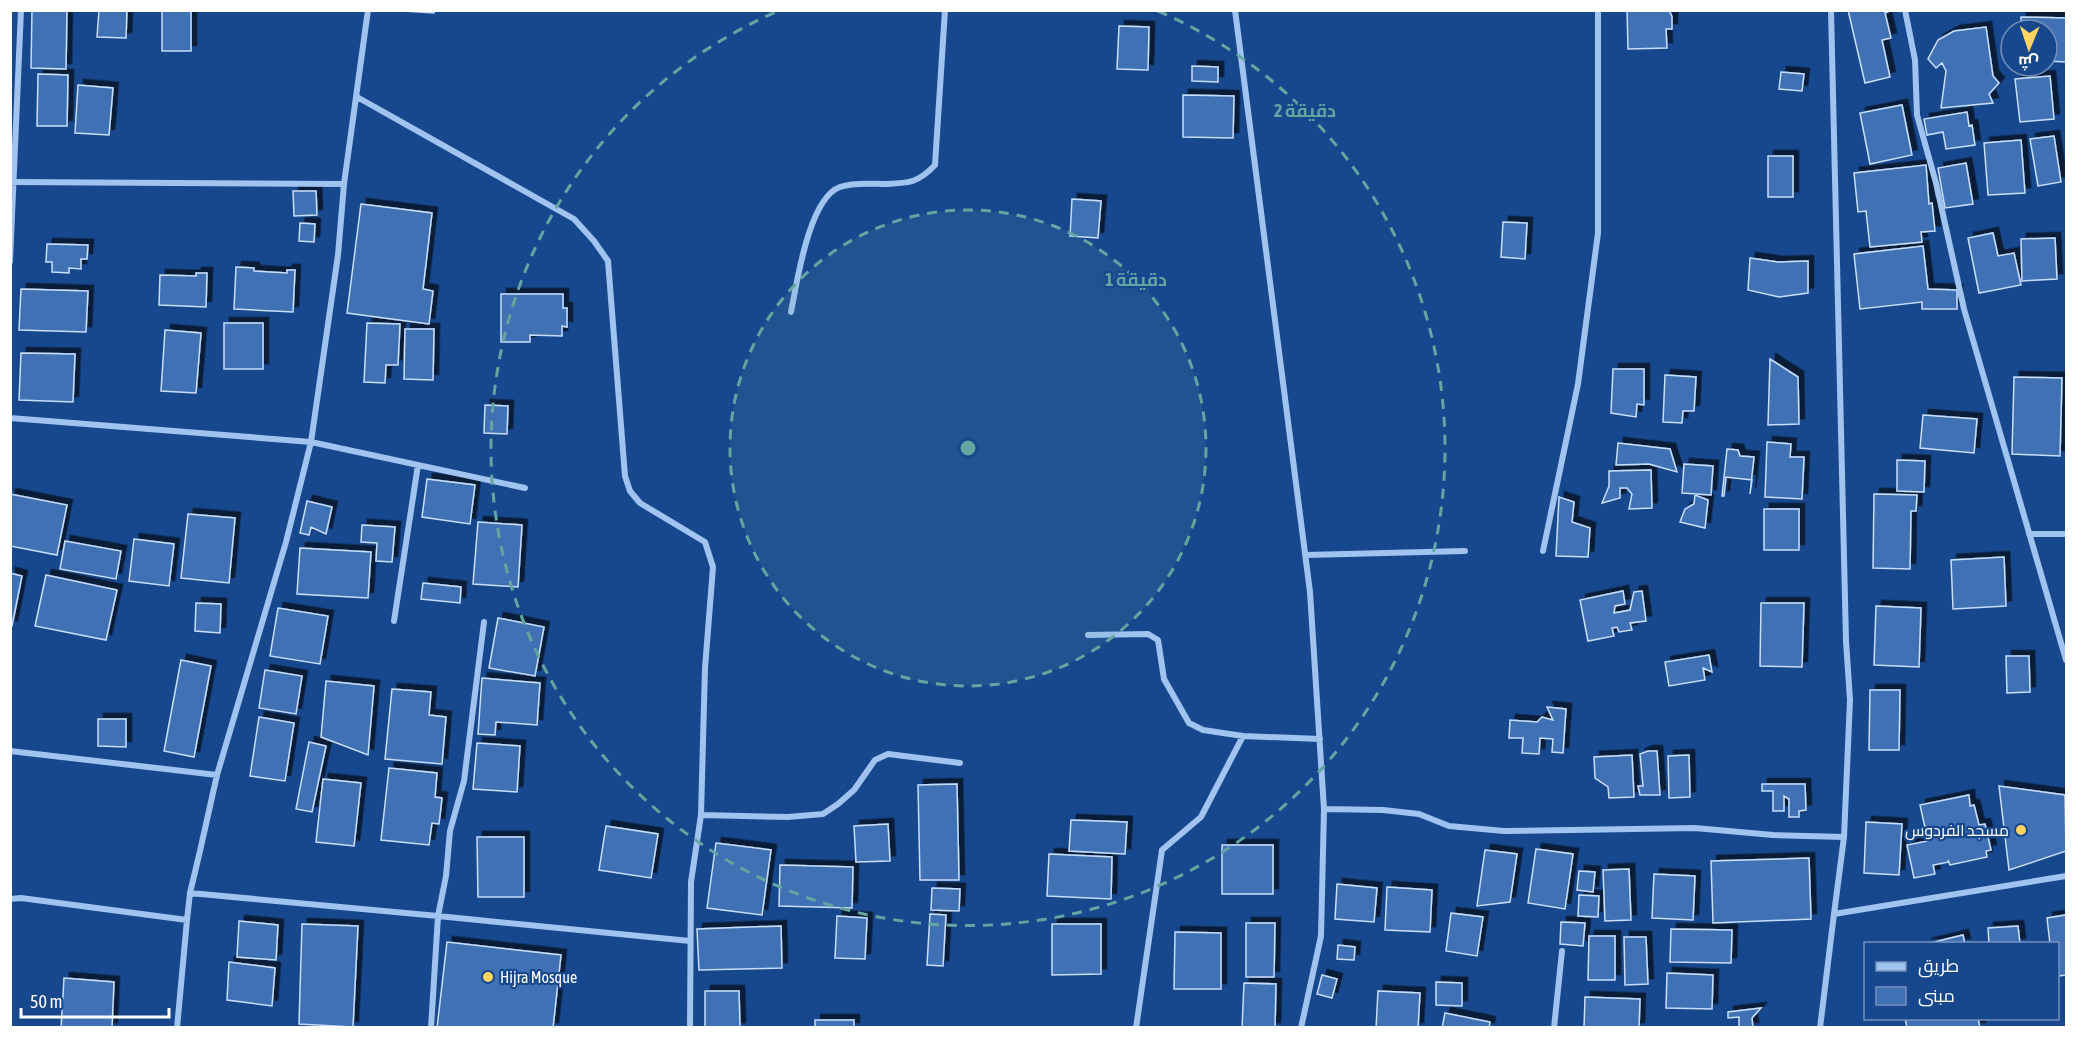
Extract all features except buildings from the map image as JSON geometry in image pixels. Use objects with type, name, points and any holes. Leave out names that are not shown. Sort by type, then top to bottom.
[{"type":"street","points":[[10,261],[21,10]]},
{"type":"street","points":[[177,1028],[190,893],[217,775],[286,542],[311,442],[338,255],[344,184],[368,10]]},
{"type":"street","points":[[791,312],[809,231],[830,194],[839,187],[857,184],[910,183],[923,178],[935,165],[945,10]]},
{"type":"street","points":[[1235,10],[1306,555],[1320,739],[1324,808],[1321,936],[1301,1028]]},
{"type":"street","points":[[1543,551],[1578,384],[1598,233],[1598,10]]},
{"type":"street","points":[[1820,1028],[1844,837],[1850,700],[1846,640],[1831,10]]},
{"type":"street","points":[[1905,10],[1915,60],[1917,115],[1964,309],[2067,660]]},
{"type":"street","points":[[357,97],[574,219],[608,261],[625,476],[630,491],[639,503],[705,542],[713,567],[705,668],[701,815],[691,882],[690,1028]]},
{"type":"street","points":[[13,182],[344,184]]},
{"type":"street","points":[[10,418],[311,442],[525,488]]},
{"type":"street","points":[[394,621],[418,465]]},
{"type":"street","points":[[2029,534],[2067,534]]},
{"type":"street","points":[[1306,555],[1465,550]]},
{"type":"street","points":[[431,1028],[438,915],[446,876],[450,831],[464,781],[484,622]]},
{"type":"street","points":[[1088,635],[1148,634],[1158,640],[1164,679],[1189,723],[1203,730],[1243,736],[1320,739]]},
{"type":"street","points":[[1136,1028],[1162,850],[1201,818],[1243,736]]},
{"type":"street","points":[[10,751],[217,775]]},
{"type":"street","points":[[701,815],[788,817],[824,814],[854,790],[875,760],[888,754],[960,763]]},
{"type":"street","points":[[1324,808],[1419,814],[1449,826],[1504,831],[1695,828],[1773,835],[1844,837]]},
{"type":"street","points":[[1834,914],[2067,876]]},
{"type":"street","points":[[190,893],[690,940]]},
{"type":"street","points":[[10,899],[21,898],[187,920]]},
{"type":"street","points":[[1554,1028],[1562,951]]},
{"type":"place","name":"مسجد الفردوس","points":[[2021,830]]},
{"type":"place","name":"Hijra Mosque","points":[[488,977]]}]
